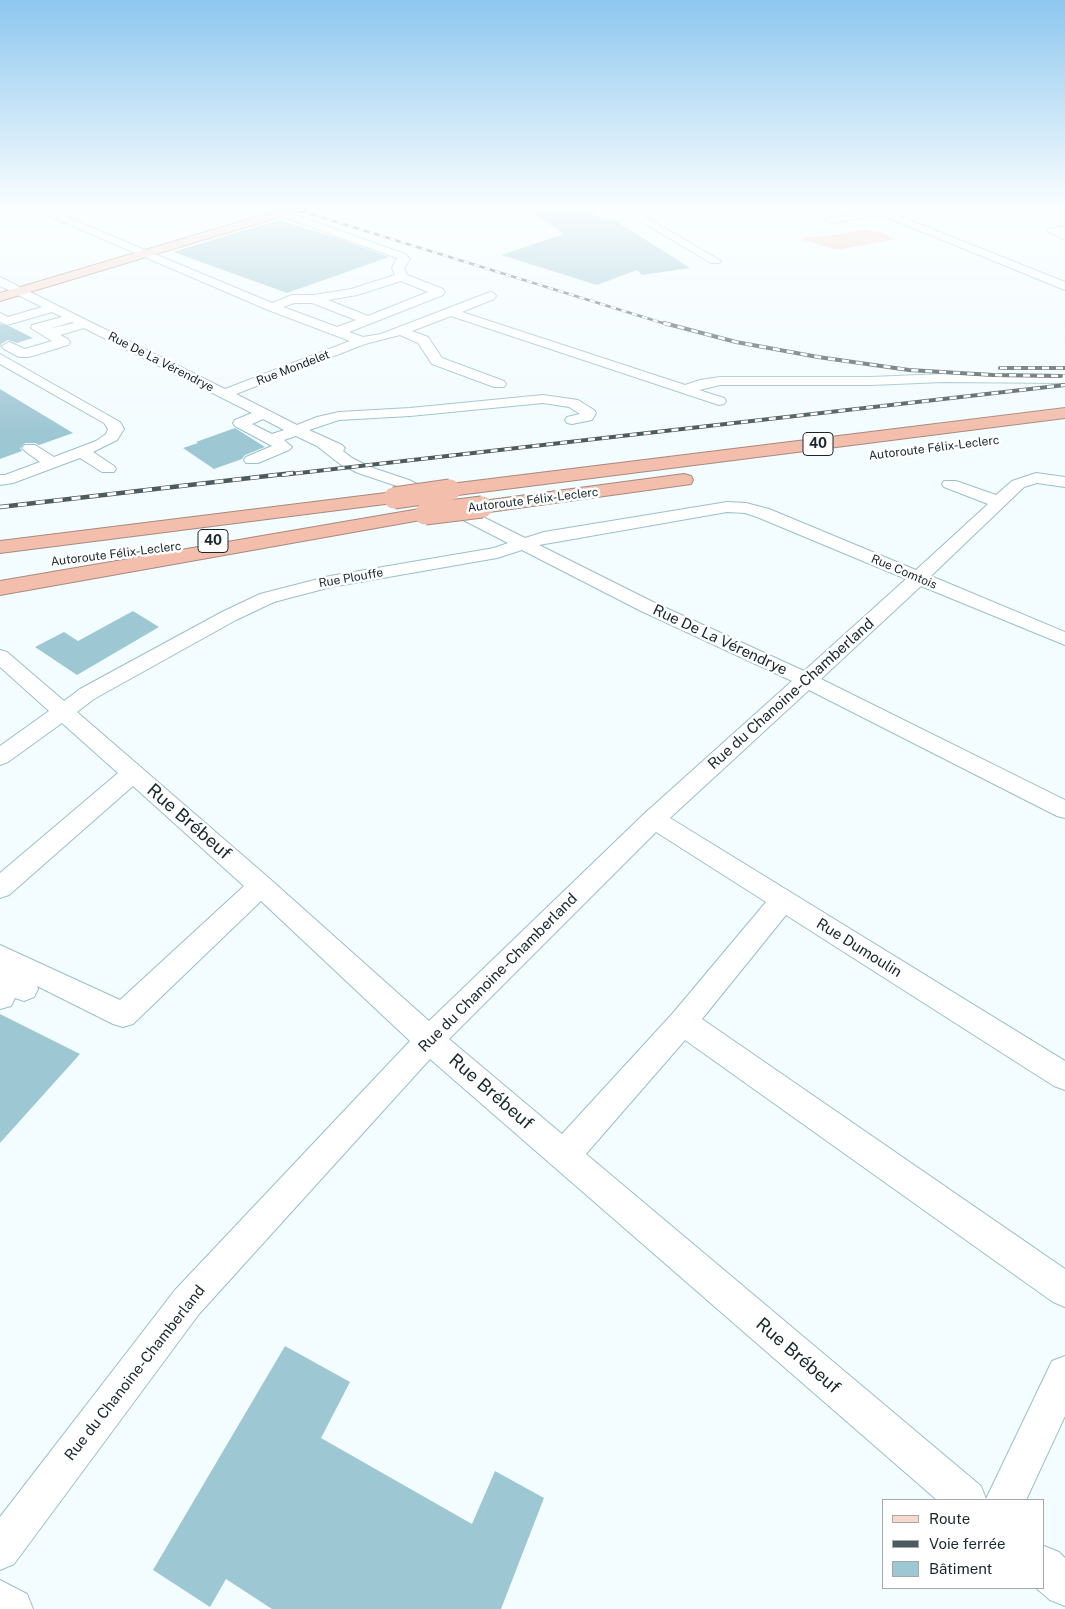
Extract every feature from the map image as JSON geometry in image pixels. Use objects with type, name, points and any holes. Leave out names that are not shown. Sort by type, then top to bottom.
[{"type":"highway","name":"Autoroute Félix-Leclerc","points":[[0,547],[288,510],[398,490],[450,490],[1065,413]]},
{"type":"highway","name":"Autoroute Félix-Leclerc","points":[[0,569],[698,478]]},
{"type":"highway","points":[[0,528],[288,510]]},
{"type":"highway","points":[[0,588],[425,514]]},
{"type":"main road","points":[[2,311],[19,291],[52,281]]},
{"type":"street","name":"Rue De La Vérendrye","points":[[0,281],[322,443],[346,461],[398,490],[523,544],[646,606],[806,679],[1065,810]]},
{"type":"street","points":[[209,281],[362,341]]},
{"type":"street","points":[[272,307],[292,299],[314,299],[353,292],[391,281]]},
{"type":"street","points":[[337,332],[439,292],[410,281]]},
{"type":"street","points":[[1052,281],[1065,286]]},
{"type":"street","points":[[341,310],[417,284]]},
{"type":"street","name":"Rue Mondelet","points":[[224,394],[362,341],[384,337],[490,296]]},
{"type":"street","points":[[2,311],[34,299]]},
{"type":"street","points":[[314,299],[368,320]]},
{"type":"street","points":[[2,311],[52,308]]},
{"type":"street","points":[[450,312],[719,401]]},
{"type":"street","points":[[9,346],[24,354],[63,342],[37,328],[78,321]]},
{"type":"street","points":[[400,331],[423,340],[437,361],[543,399],[572,403],[589,413],[587,417],[572,420]]},
{"type":"street","points":[[0,358],[115,425],[116,432],[109,440],[82,452],[7,480],[0,480]]},
{"type":"street","points":[[0,372],[16,367]]},
{"type":"street","points":[[685,390],[700,384],[720,381],[872,381],[943,378],[1065,379]]},
{"type":"street","points":[[452,408],[499,384]]},
{"type":"street","points":[[252,460],[296,430],[339,416],[543,399]]},
{"type":"street","points":[[264,414],[240,423],[298,455]]},
{"type":"street","points":[[30,448],[53,462]]},
{"type":"street","points":[[82,452],[108,469]]},
{"type":"street","name":"Rue du Chanoine-Chamberland","points":[[0,1550],[187,1302],[429,1040],[654,819],[919,578],[1018,484],[1028,479],[1045,478],[1065,482]]},
{"type":"street","points":[[950,484],[999,502]]},
{"type":"street","name":"Rue Plouffe","points":[[0,757],[87,694],[229,616],[267,598],[330,582],[497,553],[544,537],[715,508],[742,507]]},
{"type":"street","name":"Rue Comtois","points":[[742,507],[763,512],[1065,639]]},
{"type":"street","name":"Rue Brébeuf","points":[[1,658],[261,886],[429,1040],[966,1499]]},
{"type":"street","points":[[0,888],[133,773]]},
{"type":"street","name":"Rue Dumoulin","points":[[654,819],[1065,1076]]},
{"type":"street","points":[[0,956],[123,1016],[233,910],[261,886]]},
{"type":"street","points":[[564,1155],[683,1022],[783,900]]},
{"type":"street","points":[[683,1022],[1065,1290]]},
{"type":"street","points":[[1006,1499],[1065,1374]]},
{"type":"street","points":[[1045,1567],[1065,1585]]},
{"type":"street","points":[[0,1601],[12,1609]]},
{"type":"building","points":[[254,281],[321,281],[287,293]]},
{"type":"building","points":[[584,281],[607,281],[597,285]]},
{"type":"building","points":[[0,324],[9,326],[33,338],[17,343],[8,340],[1,344],[0,348]]},
{"type":"building","points":[[0,389],[73,433],[39,445],[25,443],[20,448],[22,451],[0,459]]},
{"type":"building","points":[[235,428],[265,447],[245,455],[242,459],[214,469],[183,448],[198,443],[196,442]]},
{"type":"building","points":[[133,611],[159,627],[77,675],[35,647],[64,632],[78,641]]},
{"type":"building","points":[[0,1014],[80,1054],[0,1143]]},
{"type":"building","points":[[285,1346],[350,1382],[321,1438],[472,1524],[495,1471],[544,1498],[501,1609],[272,1609],[226,1579],[210,1607],[153,1570]]},
{"type":"railway","points":[[527,281],[669,325]]},
{"type":"railway","points":[[664,323],[736,342],[818,357],[909,370],[993,375],[1061,376]]},
{"type":"railway","points":[[1000,368],[1065,368]]},
{"type":"railway","points":[[282,475],[1065,385]]},
{"type":"railway","points":[[0,507],[293,473]]}]
